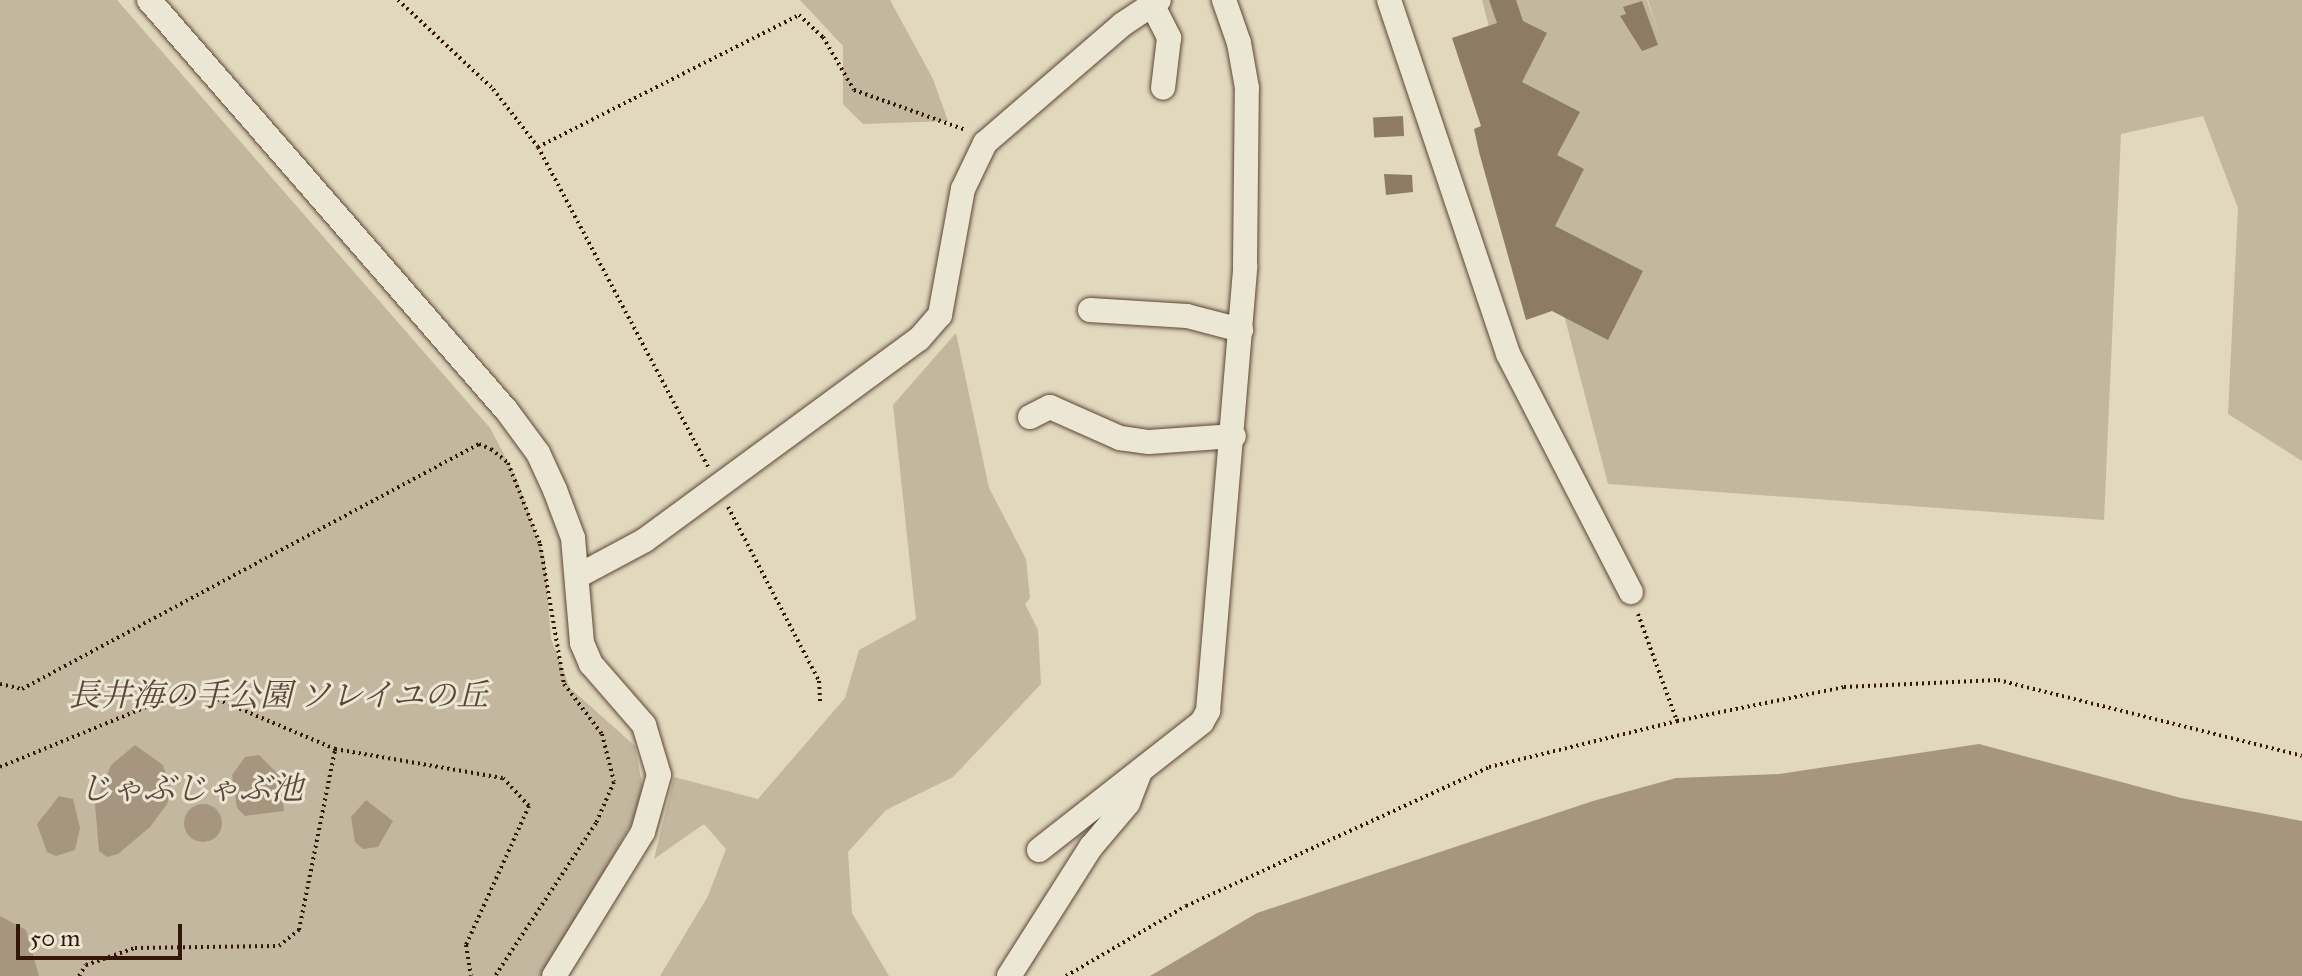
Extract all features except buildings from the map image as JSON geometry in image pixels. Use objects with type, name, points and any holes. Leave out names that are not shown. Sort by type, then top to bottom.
[{"type":"street","points":[[149,0],[515,421],[538,453],[555,490],[573,538],[586,653],[644,725],[659,775],[643,832],[554,976]]},
{"type":"street","points":[[1039,850],[1140,771],[1208,711],[1241,330],[1247,88],[1239,43],[1224,0]]},
{"type":"street","points":[[1389,0],[1508,354],[1631,592]]},
{"type":"street","points":[[578,576],[645,540],[919,339],[940,315],[963,189],[985,143],[1156,2],[1169,38],[1163,88]]},
{"type":"street","points":[[1090,310],[1187,316],[1241,330]]},
{"type":"street","points":[[1030,417],[1050,407],[1120,438],[1149,442],[1234,436]]},
{"type":"street","points":[[1009,976],[1091,847],[1128,803],[1140,771]]},
{"type":"path","points":[[398,0],[493,89],[538,147],[819,681],[820,703]]},
{"type":"path","points":[[538,147],[799,15],[823,37],[854,90],[877,103],[956,123],[985,143]]},
{"type":"path","points":[[0,684],[22,689],[479,444],[491,449],[508,463],[540,544],[564,684],[602,734],[614,782],[596,823],[495,976]]},
{"type":"path","points":[[1631,592],[1677,721]]},
{"type":"path","points":[[1066,976],[1186,906],[1489,767],[1677,721],[1844,687],[1998,680],[2302,756]]},
{"type":"path","points":[[0,767],[161,701],[212,697],[335,749],[503,778],[529,806],[466,945],[471,976]]},
{"type":"path","points":[[79,976],[86,965],[135,948],[279,946],[299,930],[335,749]]},
{"type":"green space","name":"長井海の手公園 ソレイユの丘","points":[[0,0],[117,0],[490,428],[517,479],[545,559],[551,639],[570,688],[635,746],[645,800],[544,976],[0,976]]},
{"type":"green space","points":[[800,0],[890,0],[933,79],[948,121],[863,124],[843,104],[843,46]]},
{"type":"green space","points":[[1482,0],[1647,0],[1660,37],[1648,0],[2302,0],[2302,461],[2228,414],[2238,208],[2203,116],[2121,134],[2104,520],[1608,484]]},
{"type":"green space","points":[[956,333],[989,488],[1026,559],[1030,598],[1025,604],[1038,630],[1041,684],[953,777],[886,810],[848,852],[852,913],[889,976],[660,976],[708,896],[726,849],[704,824],[654,859],[674,777],[758,799],[845,698],[859,650],[916,619],[893,405]]},
{"type":"shaded area","points":[[1979,744],[2181,798],[2302,821],[2302,976],[1150,976],[1257,913],[1593,801],[1676,778],[1779,774]]},
{"type":"shaded area","points":[[135,745],[163,765],[171,789],[167,804],[150,827],[118,854],[107,857],[99,851],[95,804],[111,765]]},
{"type":"shaded area","points":[[259,755],[280,776],[284,811],[245,816],[237,808],[232,775],[245,757]]},
{"type":"shaded area","points":[[59,796],[73,799],[80,828],[75,850],[56,856],[47,852],[37,824]]},
{"type":"shaded area","points":[[366,800],[393,821],[378,847],[363,849],[355,842],[351,817]]},
{"type":"shaded area","points":[[203,804],[216,810],[222,823],[216,836],[203,842],[190,836],[184,823],[190,810]]},
{"type":"shaded area","points":[[0,916],[26,930],[39,976],[0,976]]},
{"type":"park label","name":"じゃぶじゃぶ池","points":[[191,789]]}]
